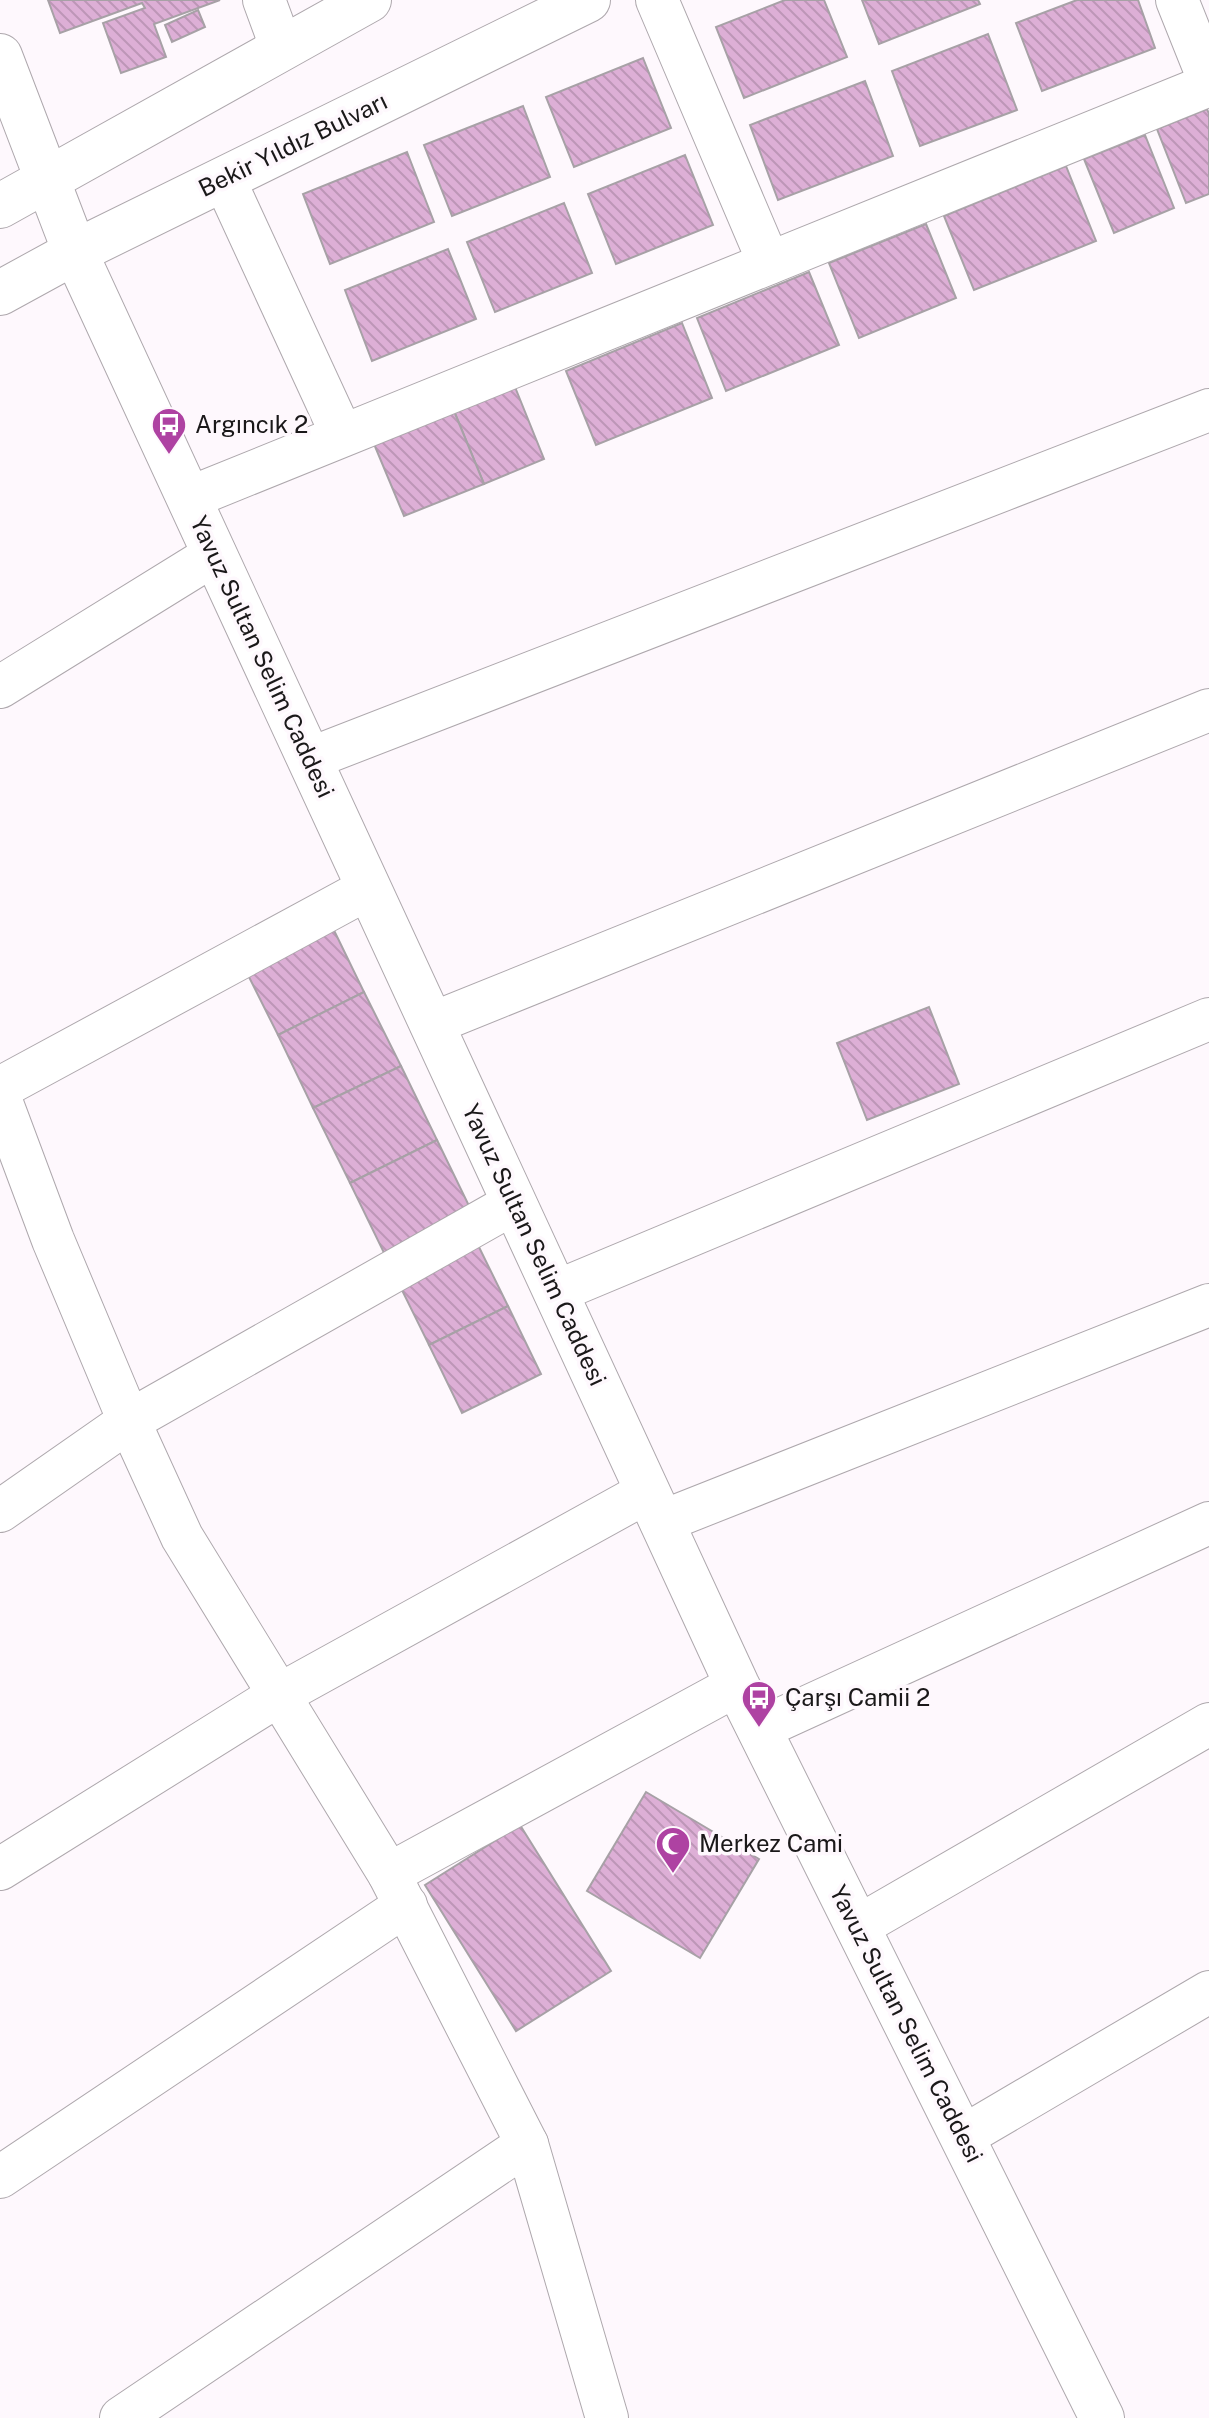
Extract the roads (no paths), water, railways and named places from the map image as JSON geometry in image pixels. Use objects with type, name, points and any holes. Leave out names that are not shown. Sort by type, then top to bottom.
[{"type":"main road","points":[[0,206],[369,0]]},
{"type":"main road","name":"Bekir Yıldız Bulvarı","points":[[0,293],[75,252],[588,0]]},
{"type":"main road","name":"Yavuz Sultan Selim Caddesi","points":[[0,56],[10,114],[46,181],[75,252],[737,1685],[1102,2418]]},
{"type":"street","points":[[264,0],[282,49]]},
{"type":"street","points":[[657,0],[769,263]]},
{"type":"street","points":[[189,498],[1209,83],[1177,0]]},
{"type":"street","points":[[224,179],[342,435]]},
{"type":"street","points":[[309,759],[1209,410]]},
{"type":"street","points":[[0,687],[215,554]]},
{"type":"street","points":[[431,1024],[1209,710]]},
{"type":"street","points":[[0,1088],[369,888]]},
{"type":"street","points":[[555,1292],[1209,1019]]},
{"type":"street","points":[[0,1098],[53,1240],[182,1537],[398,1889],[527,2144],[607,2418]]},
{"type":"street","points":[[0,1511],[129,1421],[514,1203]]},
{"type":"street","points":[[0,1869],[279,1695],[654,1507],[1209,1305]]},
{"type":"street","points":[[759,1729],[1209,1523]]},
{"type":"street","points":[[0,2177],[398,1889],[737,1685]]},
{"type":"street","points":[[857,1927],[1209,1724]]},
{"type":"street","points":[[962,2137],[1209,1992]]},
{"type":"street","points":[[121,2418],[527,2144]]},
{"type":"place","name":"Argıncık 2","points":[[169,456]]},
{"type":"place","name":"Çarşı Camii 2","points":[[759,1729]]},
{"type":"place","name":"Merkez Cami","points":[[673,1875]]}]
